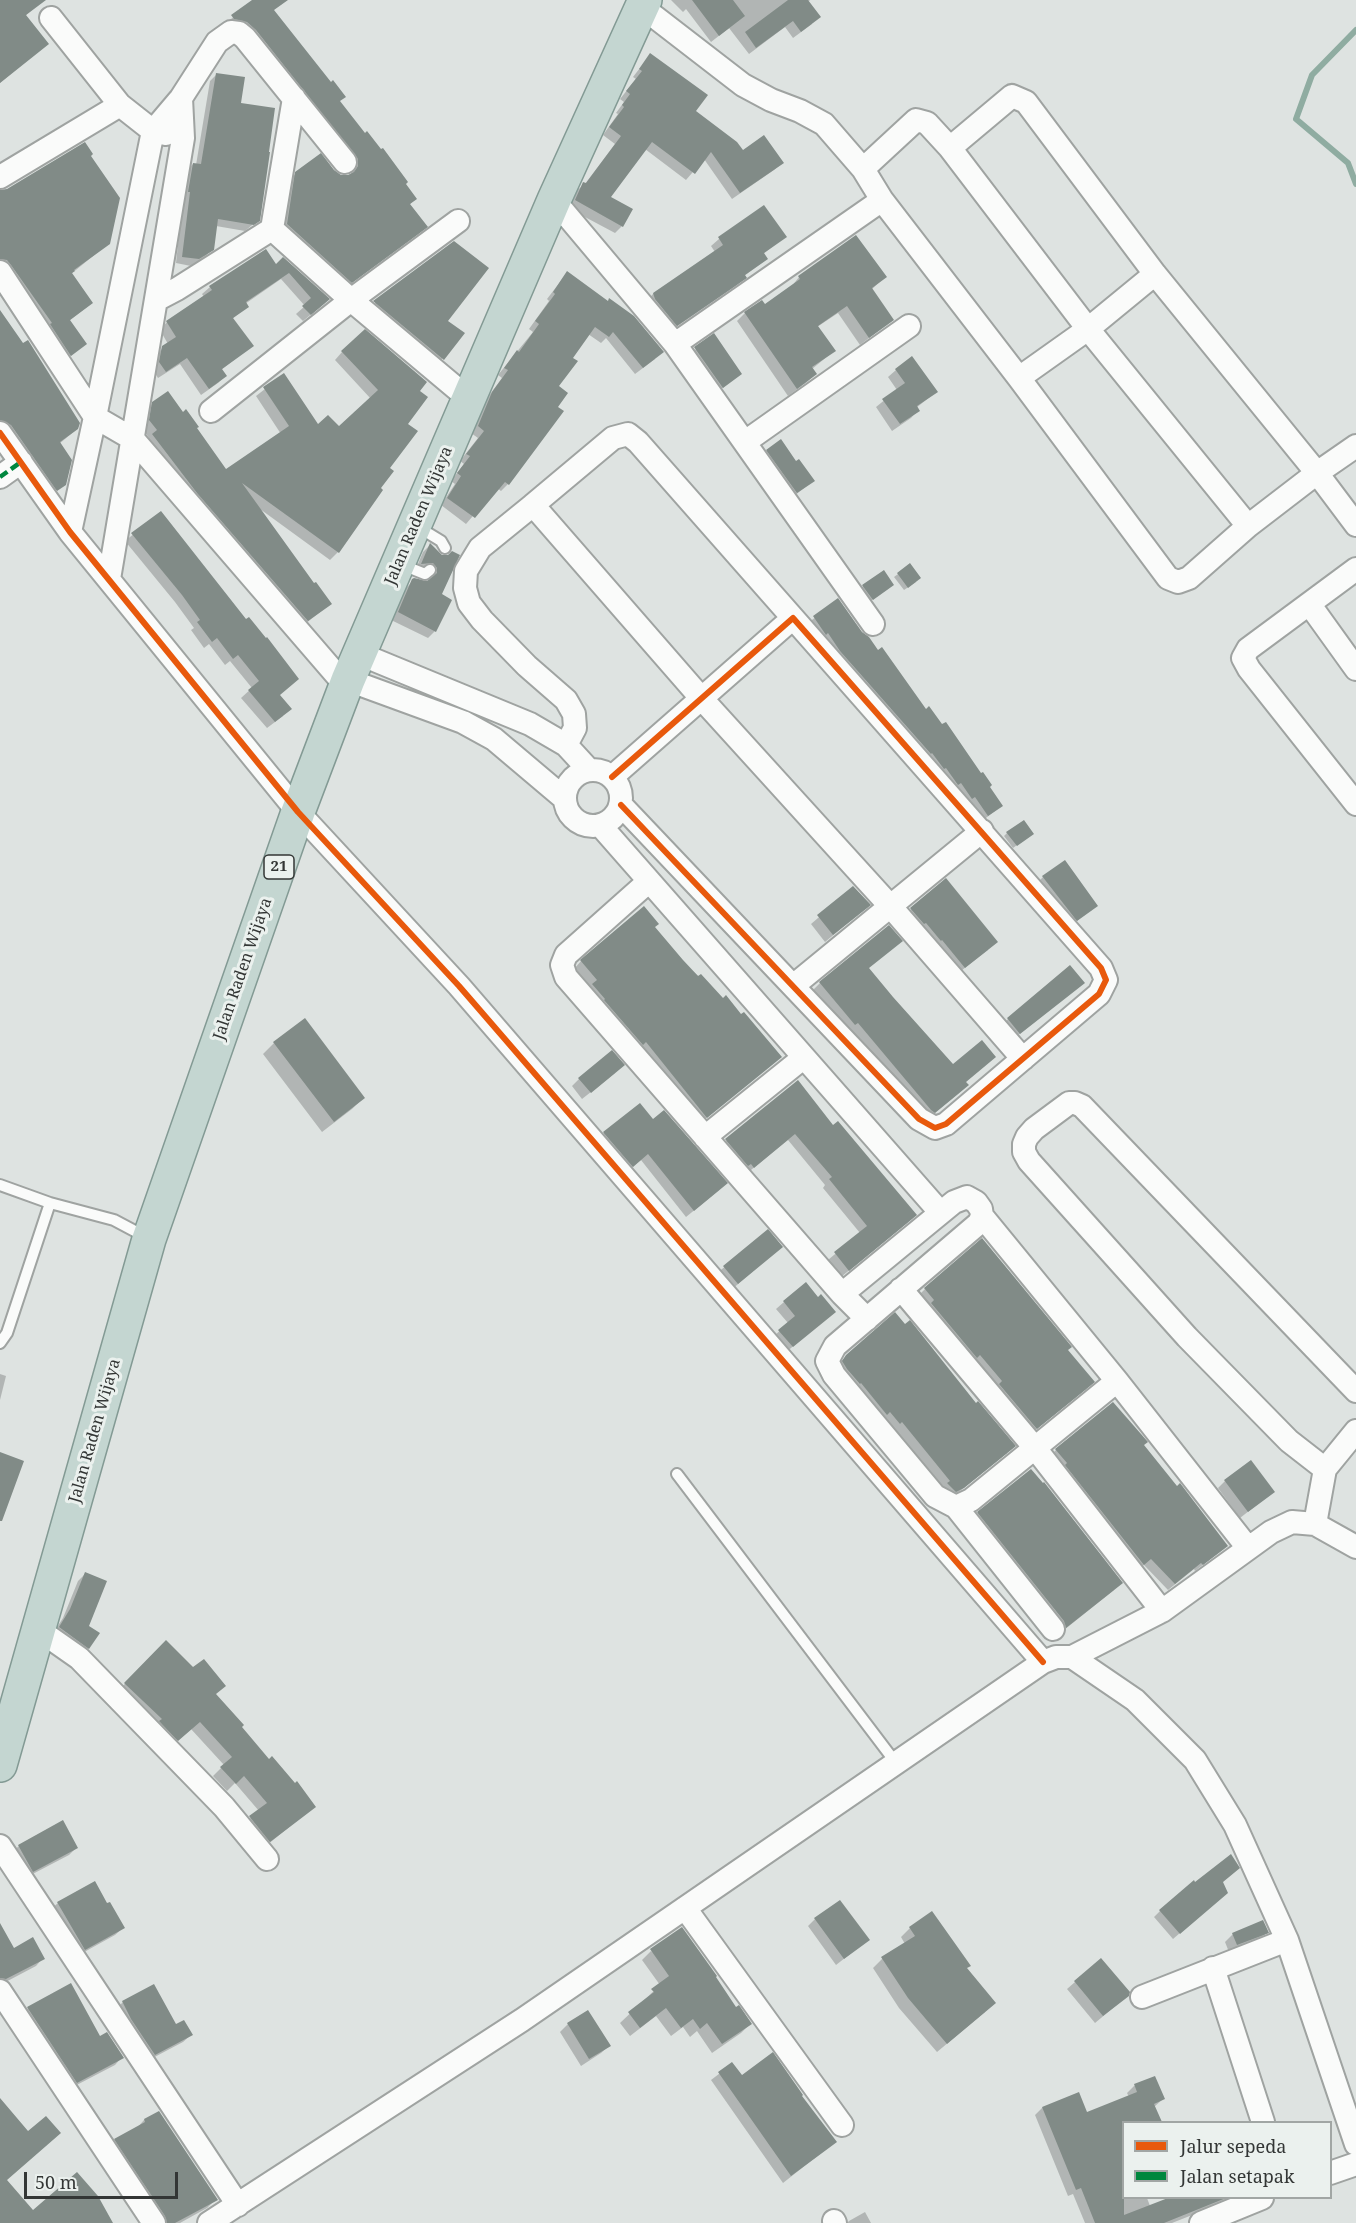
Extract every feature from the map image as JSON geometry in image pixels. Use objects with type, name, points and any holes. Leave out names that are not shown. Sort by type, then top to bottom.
[{"type":"highway","name":"Jalan Raden Wijaya","points":[[0,1765],[149,1239],[298,812],[351,673],[414,567],[415,525],[554,200],[644,3]]},
{"type":"street","points":[[644,3],[743,85],[824,124],[863,169],[882,200],[1019,378],[1168,578],[1178,582],[1189,578],[1248,526],[1356,446]]},
{"type":"street","points":[[51,18],[120,105],[153,131],[183,138]]},
{"type":"street","points":[[70,532],[153,131],[181,98],[217,42],[231,32],[239,33],[245,38],[345,162]]},
{"type":"street","points":[[950,148],[1012,96],[1026,102],[1155,274],[1317,473],[1356,525]]},
{"type":"street","points":[[109,579],[158,299],[183,138],[181,98]]},
{"type":"street","points":[[158,299],[272,230],[294,98]]},
{"type":"street","points":[[0,177],[120,105]]},
{"type":"street","points":[[863,169],[916,120],[927,123],[950,148],[1088,329],[1248,526]]},
{"type":"street","points":[[554,200],[675,344],[873,624]]},
{"type":"street","points":[[675,344],[882,200]]},
{"type":"street","points":[[211,411],[351,300],[458,220]]},
{"type":"street","points":[[272,230],[469,399]]},
{"type":"street","points":[[0,272],[95,417],[132,439],[351,673],[463,722],[494,739],[565,799]]},
{"type":"street","points":[[1019,378],[1088,329],[1155,274]]},
{"type":"street","points":[[745,442],[909,326]]},
{"type":"street","points":[[0,433],[70,532],[298,812],[459,986],[1043,1662]]},
{"type":"street","points":[[566,745],[575,728],[574,714],[566,700],[527,666],[482,620],[469,603],[465,588],[466,571],[480,548],[614,438],[628,434],[638,442],[982,831],[1101,968],[1106,980],[1099,994],[946,1124],[935,1128],[919,1119],[621,805]]},
{"type":"street","points":[[0,477],[21,462]]},
{"type":"street","points":[[533,505],[702,699],[891,907],[1023,1059]]},
{"type":"street","points":[[1356,569],[1248,649],[1243,658],[1249,669],[1356,804]]},
{"type":"street","points":[[1310,605],[1356,669]]},
{"type":"street","points":[[612,777],[793,618]]},
{"type":"street","points":[[351,673],[472,702],[530,724],[566,745],[589,770]]},
{"type":"street","points":[[463,722],[472,702]]},
{"type":"street","points":[[589,770],[601,771],[612,777],[620,789],[621,805],[613,818],[600,825],[583,824],[576,820],[567,807],[565,799],[572,780],[579,773],[589,770]]},
{"type":"street","points":[[600,825],[940,1212]]},
{"type":"street","points":[[793,986],[982,831]]},
{"type":"street","points":[[648,882],[567,955],[562,965],[566,977],[842,1294],[867,1319]]},
{"type":"street","points":[[705,1137],[803,1058]]},
{"type":"street","points":[[1324,1469],[1289,1440],[1187,1337],[1029,1161],[1024,1152],[1027,1137],[1034,1129],[1069,1103],[1082,1106],[1356,1391]]},
{"type":"street","points":[[842,1294],[954,1202],[967,1197],[976,1202],[982,1216],[1118,1381],[1248,1548]]},
{"type":"street","points":[[982,1216],[979,1223],[835,1347],[826,1360],[834,1375],[935,1496],[956,1507],[1053,1629]]},
{"type":"street","points":[[901,1289],[1035,1448],[1162,1611]]},
{"type":"street","points":[[956,1507],[971,1500],[1118,1381]]},
{"type":"street","points":[[1315,1524],[1324,1469],[1356,1431]]},
{"type":"street","points":[[209,2223],[522,2020],[1043,1662],[1072,1657],[1162,1611],[1271,1532],[1292,1522],[1315,1524],[1356,1547]]},
{"type":"street","points":[[39,1630],[79,1658],[224,1807],[267,1859]]},
{"type":"street","points":[[1072,1657],[1102,1675],[1135,1700],[1195,1760],[1235,1824],[1287,1940],[1356,2144]]},
{"type":"street","points":[[0,1846],[238,2205]]},
{"type":"street","points":[[685,1908],[842,2125]]},
{"type":"street","points":[[1142,1996],[1287,1940]]},
{"type":"street","points":[[1213,1968],[1263,2121]]},
{"type":"street","points":[[0,1991],[154,2223]]},
{"type":"street","points":[[1332,2172],[1356,2164]]},
{"type":"street","points":[[1202,2223],[1260,2199]]},
{"type":"lane","points":[[415,525],[441,541],[445,548]]},
{"type":"lane","points":[[0,1185],[50,1203],[114,1220],[149,1239]]},
{"type":"lane","points":[[0,1343],[7,1333],[50,1203]]},
{"type":"lane","points":[[677,1474],[896,1763]]},
{"type":"building","points":[[0,0],[46,0],[26,15],[49,44],[0,83]]},
{"type":"building","points":[[252,0],[288,0],[274,10],[331,82],[333,80],[346,97],[340,101],[365,133],[367,131],[381,149],[383,148],[408,182],[406,184],[417,199],[410,204],[428,227],[352,283],[287,224],[295,172],[321,153],[334,170],[341,175],[348,175],[358,166],[358,159],[256,30],[247,22],[234,19],[231,15]]},
{"type":"building","points":[[692,0],[733,0],[745,16],[719,36]]},
{"type":"building","points":[[788,0],[808,0],[821,17],[801,32],[793,21],[756,48],[745,32]]},
{"type":"building","points":[[650,53],[708,95],[696,111],[737,142],[743,150],[764,135],[784,163],[740,193],[711,152],[695,174],[652,142],[611,197],[633,209],[623,227],[575,200],[583,182],[586,183],[621,136],[609,127],[624,107],[622,105],[630,94],[626,91],[642,71],[639,69]]},
{"type":"building","points":[[216,73],[245,77],[241,103],[275,108],[260,221],[254,225],[218,219],[214,250],[199,259],[182,257],[193,163],[201,164]]},
{"type":"building","points":[[85,142],[93,154],[91,156],[120,198],[110,244],[72,273],[93,303],[70,320],[87,344],[71,356],[50,324],[52,323],[11,265],[7,260],[0,259],[0,190],[7,189]]},
{"type":"building","points":[[764,205],[787,237],[764,253],[768,259],[745,275],[747,278],[677,326],[655,299],[653,293],[723,245],[718,237]]},
{"type":"building","points":[[856,235],[887,277],[872,288],[894,320],[869,338],[847,306],[818,326],[836,351],[812,367],[817,374],[797,389],[744,312],[762,300],[765,304],[800,279],[798,276]]},
{"type":"building","points":[[454,241],[489,268],[448,321],[465,333],[444,360],[373,301]]},
{"type":"building","points":[[266,249],[276,264],[283,257],[330,299],[311,315],[302,306],[311,298],[289,273],[246,302],[249,307],[233,318],[254,346],[222,369],[227,376],[209,389],[187,358],[166,372],[159,362],[162,346],[176,337],[166,321],[212,290],[209,286]]},
{"type":"building","points":[[567,271],[608,301],[609,298],[634,316],[664,352],[643,368],[613,332],[609,337],[595,327],[573,358],[578,361],[559,386],[568,393],[558,407],[564,411],[509,485],[505,482],[475,518],[447,498],[461,476],[457,473],[470,456],[466,454],[484,431],[478,426],[492,392],[508,370],[504,368],[539,324],[535,321],[555,294],[553,292]]},
{"type":"building","points":[[0,310],[23,343],[28,340],[80,423],[78,429],[60,442],[72,460],[66,485],[57,491],[11,425],[0,420]]},
{"type":"building","points":[[365,329],[427,382],[420,391],[428,397],[408,424],[418,431],[390,468],[394,471],[381,488],[383,490],[339,553],[242,483],[314,583],[316,582],[332,604],[308,621],[197,493],[152,434],[157,430],[149,420],[152,402],[168,391],[183,412],[186,409],[226,469],[289,426],[263,387],[284,373],[318,424],[328,415],[339,426],[378,390],[341,351]]},
{"type":"building","points":[[714,333],[742,374],[723,388],[694,347]]},
{"type":"building","points":[[912,356],[938,392],[917,406],[920,411],[900,424],[882,399],[905,383],[895,369]]},
{"type":"building","points":[[781,439],[796,461],[799,459],[815,481],[797,493],[766,450]]},
{"type":"building","points":[[161,511],[246,619],[249,617],[267,637],[299,679],[280,695],[292,709],[275,722],[248,690],[259,681],[238,655],[233,659],[217,638],[212,642],[197,622],[200,620],[182,595],[131,533]]},
{"type":"building","points":[[430,543],[442,555],[448,555],[452,551],[460,555],[442,594],[452,600],[436,632],[398,612],[412,579],[427,581],[437,573],[437,568],[433,563],[421,564]]},
{"type":"building","points":[[910,563],[921,578],[908,588],[897,573]]},
{"type":"building","points":[[884,570],[894,585],[873,600],[862,585]]},
{"type":"building","points":[[838,598],[878,650],[882,647],[926,709],[929,706],[942,724],[946,722],[981,773],[983,772],[992,785],[990,787],[1003,806],[988,816],[975,797],[972,799],[961,783],[958,785],[946,768],[944,769],[840,651],[828,633],[826,635],[813,616]]},
{"type":"building","points":[[1024,820],[1034,834],[1017,846],[1006,832]]},
{"type":"building","points":[[1065,860],[1098,906],[1077,921],[1042,876]]},
{"type":"building","points":[[946,878],[998,942],[965,968],[942,940],[910,908]]},
{"type":"building","points":[[853,886],[871,905],[833,935],[817,915]]},
{"type":"building","points":[[644,906],[659,924],[655,927],[683,960],[698,976],[701,974],[723,998],[726,995],[741,1014],[744,1012],[782,1057],[707,1118],[646,1042],[643,1045],[604,1000],[592,984],[597,980],[580,960]]},
{"type":"building","points":[[889,925],[903,941],[869,968],[953,1064],[982,1040],[996,1057],[966,1082],[969,1085],[935,1113],[858,1023],[855,1025],[819,982]]},
{"type":"building","points":[[1070,965],[1085,983],[1020,1034],[1007,1018]]},
{"type":"building","points":[[305,1018],[365,1098],[334,1122],[273,1042]]},
{"type":"building","points":[[612,1050],[625,1065],[591,1093],[578,1078]]},
{"type":"building","points":[[798,1080],[833,1125],[838,1121],[917,1215],[849,1271],[834,1252],[867,1226],[829,1179],[832,1177],[795,1134],[754,1168],[751,1164],[748,1166],[725,1139]]},
{"type":"building","points":[[640,1103],[653,1119],[664,1110],[728,1183],[694,1211],[648,1154],[633,1167],[603,1132]]},
{"type":"building","points":[[768,1229],[783,1247],[738,1284],[723,1266]]},
{"type":"building","points":[[982,1238],[1072,1347],[1068,1350],[1095,1382],[1037,1429],[999,1384],[1002,1381],[980,1355],[977,1358],[931,1303],[934,1300],[924,1288]]},
{"type":"building","points":[[806,1282],[818,1297],[821,1294],[836,1312],[793,1347],[778,1330],[795,1316],[783,1301]]},
{"type":"building","points":[[895,1312],[905,1324],[910,1320],[976,1403],[978,1401],[1016,1446],[956,1492],[947,1483],[950,1481],[902,1422],[900,1424],[890,1412],[887,1415],[842,1361]]},
{"type":"building","points":[[1113,1402],[1148,1442],[1144,1445],[1177,1486],[1180,1483],[1228,1546],[1203,1565],[1201,1563],[1175,1584],[1151,1559],[1144,1565],[1065,1465],[1067,1463],[1055,1449]]},
{"type":"building","points":[[0,1452],[24,1461],[2,1521],[0,1521]]},
{"type":"building","points":[[1251,1460],[1275,1492],[1248,1512],[1224,1480]]},
{"type":"building","points":[[1031,1469],[1044,1482],[1123,1583],[1066,1628],[1064,1621],[977,1512]]},
{"type":"building","points":[[85,1572],[107,1581],[89,1626],[100,1633],[89,1649],[59,1627],[70,1609]]},
{"type":"building","points":[[166,1640],[193,1667],[204,1659],[226,1686],[216,1694],[244,1725],[242,1727],[269,1759],[272,1756],[295,1783],[297,1781],[316,1807],[270,1842],[249,1816],[267,1803],[244,1776],[236,1784],[220,1767],[232,1757],[200,1722],[178,1741],[159,1721],[162,1719],[124,1683]]},
{"type":"building","points":[[63,1820],[78,1848],[33,1872],[18,1845]]},
{"type":"building","points":[[1231,1854],[1240,1868],[1223,1882],[1228,1893],[1180,1934],[1159,1910],[1194,1880],[1195,1882]]},
{"type":"building","points":[[95,1881],[125,1928],[85,1950],[57,1902]]},
{"type":"building","points":[[840,1900],[870,1940],[844,1959],[814,1918]]},
{"type":"building","points":[[932,1911],[971,1966],[967,1968],[996,2003],[947,2044],[908,1998],[881,1957],[915,1936],[909,1927]]},
{"type":"building","points":[[1263,1920],[1269,1933],[1237,1945],[1232,1933]]},
{"type":"building","points":[[0,1923],[14,1948],[33,1937],[45,1959],[6,1979],[0,1978]]},
{"type":"building","points":[[682,1927],[736,2007],[739,2005],[752,2024],[722,2044],[707,2023],[700,2029],[693,2019],[681,2028],[666,2008],[640,2028],[628,2012],[654,1992],[651,1989],[669,1976],[650,1949]]},
{"type":"building","points":[[1101,1958],[1130,1992],[1129,1996],[1103,2016],[1074,1981]]},
{"type":"building","points":[[71,1983],[100,2036],[107,2032],[124,2058],[77,2083],[27,2007]]},
{"type":"building","points":[[154,1984],[176,2024],[184,2020],[193,2035],[155,2055],[122,2001]]},
{"type":"building","points":[[588,2010],[611,2046],[589,2059],[567,2023]]},
{"type":"building","points":[[773,2052],[802,2096],[837,2142],[791,2176],[718,2072],[732,2062],[742,2075]]},
{"type":"building","points":[[1155,2076],[1165,2099],[1154,2104],[1162,2121],[1122,2121],[1124,2215],[1165,2199],[1224,2199],[1164,2223],[1095,2223],[1081,2188],[1076,2190],[1042,2107],[1079,2092],[1087,2112],[1137,2092],[1134,2084]]},
{"type":"building","points":[[0,2098],[28,2131],[46,2116],[61,2133],[7,2180],[33,2210],[77,2172],[98,2196],[113,2223],[0,2223]]},
{"type":"building","points":[[159,2111],[218,2200],[175,2223],[167,2223],[165,2216],[114,2139],[145,2122],[144,2119]]},
{"type":"waterway","points":[[1356,30],[1312,75],[1296,119],[1348,163],[1356,184]]},
{"type":"marked path","points":[[0,477],[21,462]]},
{"type":"cycle path","points":[[0,433],[70,532],[298,812],[459,986],[1043,1662]]},
{"type":"cycle path","points":[[612,777],[793,618],[1101,968],[1106,980],[1099,994],[946,1124],[935,1128],[919,1119],[621,805]]}]
